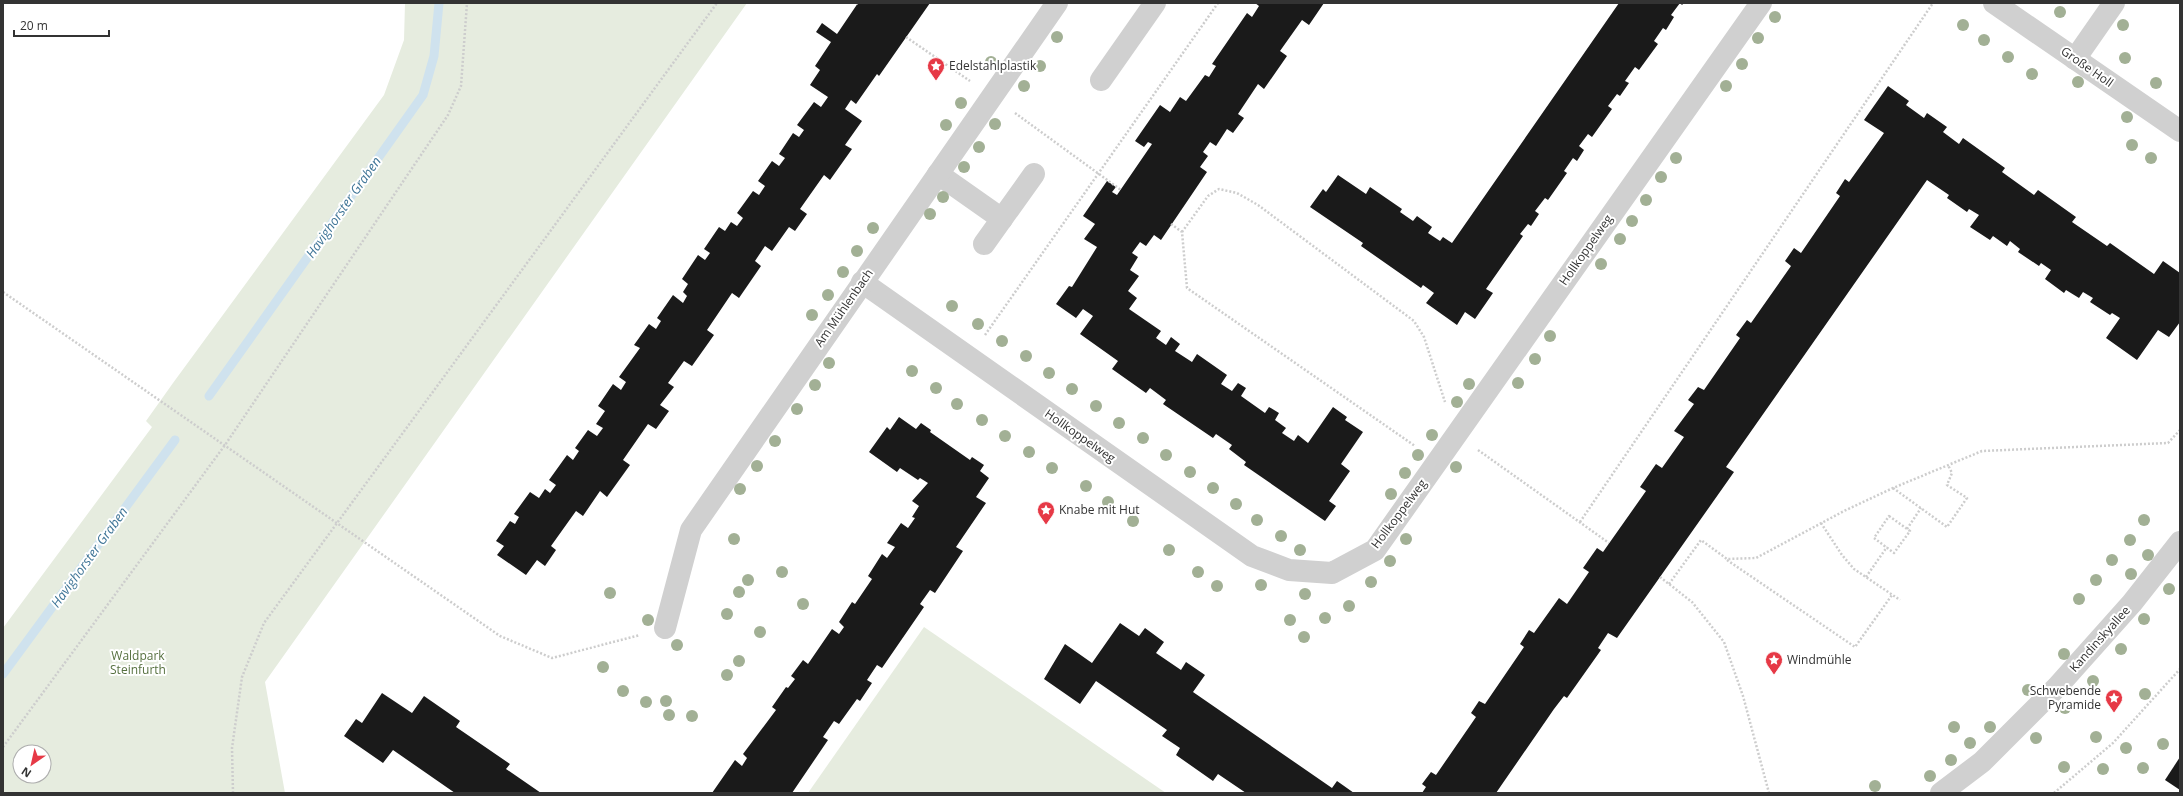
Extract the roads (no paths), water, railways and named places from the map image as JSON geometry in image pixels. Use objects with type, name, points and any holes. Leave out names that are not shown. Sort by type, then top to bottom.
[{"type":"street","name":"Am Mühlenbach","points":[[665,628],[691,530],[1057,3]]},
{"type":"street","points":[[1101,80],[1155,3]]},
{"type":"street","name":"Hollkoppelweg","points":[[862,282],[1252,556],[1290,570],[1332,573],[1375,550],[1761,3]]},
{"type":"street","name":"Große Holl","points":[[1994,3],[2180,131]]},
{"type":"street","points":[[2075,59],[2114,3]]},
{"type":"street","points":[[938,174],[1002,219]]},
{"type":"street","points":[[984,244],[1034,174]]},
{"type":"street","name":"Kandinskyallee","points":[[1941,793],[1982,762],[2057,687],[2132,603],[2180,542]]},
{"type":"waterway","name":"Havighorster Graben","points":[[209,396],[423,95],[434,56],[439,3]]},
{"type":"waterway","name":"Havighorster Graben","points":[[3,674],[175,440]]},
{"type":"place","name":"Edelstahlplastik","points":[[936,81]]},
{"type":"place","name":"Knabe mit Hut","points":[[1046,525]]},
{"type":"place","name":"Windmühle","points":[[1774,675]]},
{"type":"place","name":"Schwebende Pyramide","points":[[2114,713]]},
{"type":"park label","name":"Waldpark Steinfurth","points":[[138,663]]}]
